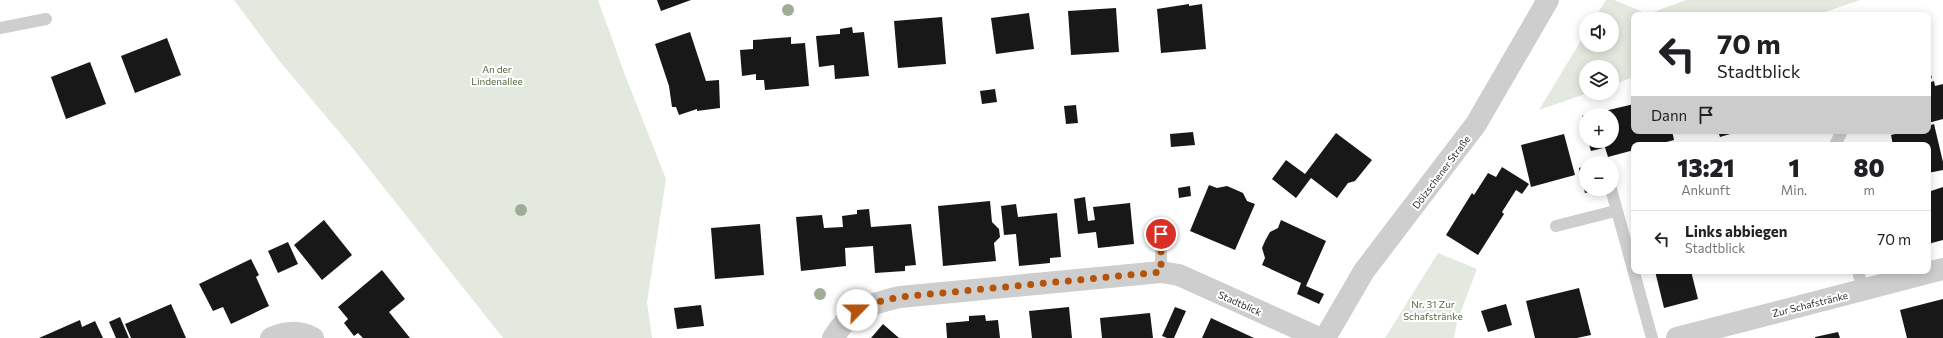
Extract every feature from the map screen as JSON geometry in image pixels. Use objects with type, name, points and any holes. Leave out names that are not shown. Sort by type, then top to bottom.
[{"type":"street","name":"Dölzschener Straße","points":[[1325,338],[1364,270],[1476,124],[1548,0]]},
{"type":"street","name":"Zur Schafstränke","points":[[1931,271],[1943,269]]},
{"type":"street","name":"Stadtblick","points":[[833,338],[857,310],[873,303],[900,297],[1161,272],[1179,275],[1319,338]]},
{"type":"street","name":"Zur Schafstränke","points":[[1678,338],[1700,335],[1861,281],[1909,274]]},
{"type":"street","points":[[271,338],[283,333],[304,333],[313,338]]},
{"type":"lane","points":[[0,28],[46,19]]},
{"type":"lane","points":[[1612,196],[1615,211],[1631,266]]},
{"type":"lane","points":[[1556,226],[1615,211]]},
{"type":"lane","points":[[1161,234],[1161,272]]},
{"type":"lane","points":[[1633,274],[1652,338]]},
{"type":"green space","name":"An der Lindenallee","points":[[234,0],[598,0],[625,75],[666,179],[647,302],[652,338],[503,338],[351,146],[281,63]]},
{"type":"green space","points":[[1606,0],[1614,0],[1643,12],[1631,12],[1631,78],[1619,82],[1619,60],[1579,60],[1579,96],[1539,110],[1579,44],[1579,52],[1619,52],[1619,12],[1598,12]]},
{"type":"green space","points":[[1686,0],[1860,0],[1825,12],[1653,12]]},
{"type":"green space","name":"Nr. 31 Zur Schafstränke","points":[[1438,253],[1477,269],[1457,322],[1454,338],[1385,338]]},
{"type":"building","points":[[657,0],[691,0],[661,11]]},
{"type":"building","points":[[1189,4],[1189,6],[1202,4],[1206,49],[1161,53],[1157,9]]},
{"type":"building","points":[[1116,8],[1119,52],[1071,55],[1068,11]]},
{"type":"building","points":[[1029,13],[1034,49],[996,54],[991,18]]},
{"type":"building","points":[[942,17],[946,64],[898,68],[894,21]]},
{"type":"building","points":[[852,27],[853,33],[864,32],[869,76],[835,79],[834,65],[819,67],[816,36],[840,34],[840,29]]},
{"type":"building","points":[[690,32],[706,81],[719,80],[720,108],[697,111],[697,109],[679,115],[676,107],[672,107],[669,86],[655,44]]},
{"type":"building","points":[[791,37],[791,44],[805,43],[809,86],[765,90],[764,80],[756,80],[756,74],[742,76],[740,50],[753,49],[753,40]]},
{"type":"building","points":[[167,38],[181,75],[135,93],[121,56]]},
{"type":"building","points":[[90,62],[106,104],[66,119],[51,77]]},
{"type":"building","points":[[1934,81],[1935,86],[1943,84],[1943,119],[1931,122],[1931,82]]},
{"type":"building","points":[[995,89],[997,102],[982,104],[980,91]]},
{"type":"building","points":[[1076,105],[1078,123],[1066,124],[1064,106]]},
{"type":"building","points":[[1631,105],[1631,134],[1673,134],[1674,140],[1666,142],[1631,142],[1631,151],[1608,156],[1605,148],[1619,148],[1619,108],[1617,108]]},
{"type":"building","points":[[1934,124],[1943,162],[1943,170],[1931,172],[1931,142],[1892,142],[1891,135],[1931,134],[1931,125]]},
{"type":"building","points":[[1193,132],[1195,145],[1171,147],[1170,134]]},
{"type":"building","points":[[1336,133],[1372,160],[1355,181],[1348,183],[1337,198],[1311,178],[1296,198],[1272,179],[1286,160],[1305,174]]},
{"type":"building","points":[[1564,134],[1575,175],[1531,187],[1521,145]]},
{"type":"building","points":[[1719,134],[1730,134],[1720,137]]},
{"type":"building","points":[[1590,148],[1603,148],[1591,151]]},
{"type":"building","points":[[1502,167],[1529,184],[1522,194],[1516,190],[1502,212],[1504,214],[1478,255],[1446,235],[1472,193],[1474,195],[1488,173],[1496,177]]},
{"type":"building","points":[[1209,185],[1217,188],[1227,186],[1243,193],[1247,201],[1255,204],[1235,250],[1190,231]]},
{"type":"building","points":[[1190,186],[1191,196],[1179,198],[1178,188]]},
{"type":"building","points":[[1943,187],[1943,240],[1931,243],[1931,191]]},
{"type":"building","points":[[1085,197],[1088,221],[1095,220],[1093,207],[1130,203],[1134,244],[1098,248],[1096,232],[1078,234],[1074,199]]},
{"type":"building","points":[[990,201],[992,222],[999,229],[1000,237],[994,243],[996,261],[943,266],[938,206]]},
{"type":"building","points":[[1016,204],[1018,217],[1057,213],[1061,257],[1050,258],[1050,263],[1019,266],[1016,234],[1004,235],[1001,206]]},
{"type":"building","points":[[869,209],[871,227],[911,224],[916,265],[905,266],[905,271],[875,273],[873,246],[845,248],[846,266],[801,271],[796,217],[822,215],[824,228],[843,227],[842,216],[857,214],[857,210]]},
{"type":"building","points":[[324,220],[352,255],[322,280],[294,245]]},
{"type":"building","points":[[1281,220],[1326,241],[1306,286],[1324,294],[1319,304],[1297,294],[1301,283],[1262,265],[1265,258],[1262,248],[1270,232],[1278,228]]},
{"type":"building","points":[[760,224],[764,275],[715,279],[711,228]]},
{"type":"building","points":[[288,242],[298,264],[278,273],[268,251]]},
{"type":"building","points":[[251,259],[259,275],[256,277],[269,306],[231,324],[223,307],[213,311],[199,284]]},
{"type":"building","points":[[382,270],[405,299],[389,312],[410,338],[363,338],[358,333],[354,336],[344,323],[348,319],[338,307]]},
{"type":"building","points":[[1656,274],[1692,274],[1698,299],[1664,308]]},
{"type":"building","points":[[1579,288],[1591,335],[1577,338],[1535,338],[1526,301]]},
{"type":"building","points":[[1943,299],[1943,338],[1907,338],[1900,310]]},
{"type":"building","points":[[171,304],[186,338],[131,338],[125,324]]},
{"type":"building","points":[[1506,304],[1512,325],[1488,332],[1481,311]]},
{"type":"building","points":[[701,305],[704,326],[677,329],[674,308]]},
{"type":"building","points":[[1069,307],[1072,338],[1032,338],[1029,311]]},
{"type":"building","points":[[1175,307],[1186,311],[1174,338],[1167,338],[1162,336]]},
{"type":"building","points":[[1150,313],[1153,338],[1102,338],[1100,318]]},
{"type":"building","points":[[985,315],[986,321],[998,320],[1000,338],[947,338],[946,323],[969,321],[969,316]]},
{"type":"building","points":[[120,317],[129,338],[116,338],[109,322]]},
{"type":"building","points":[[1211,318],[1254,338],[1202,338]]},
{"type":"building","points":[[80,320],[82,327],[95,321],[103,338],[39,338]]},
{"type":"building","points":[[883,324],[899,338],[871,338]]},
{"type":"building","points":[[1838,332],[1840,338],[1815,338],[1815,337]]},
{"type":"route","points":[[857,310],[873,303],[900,297],[1161,272],[1161,234]]}]
